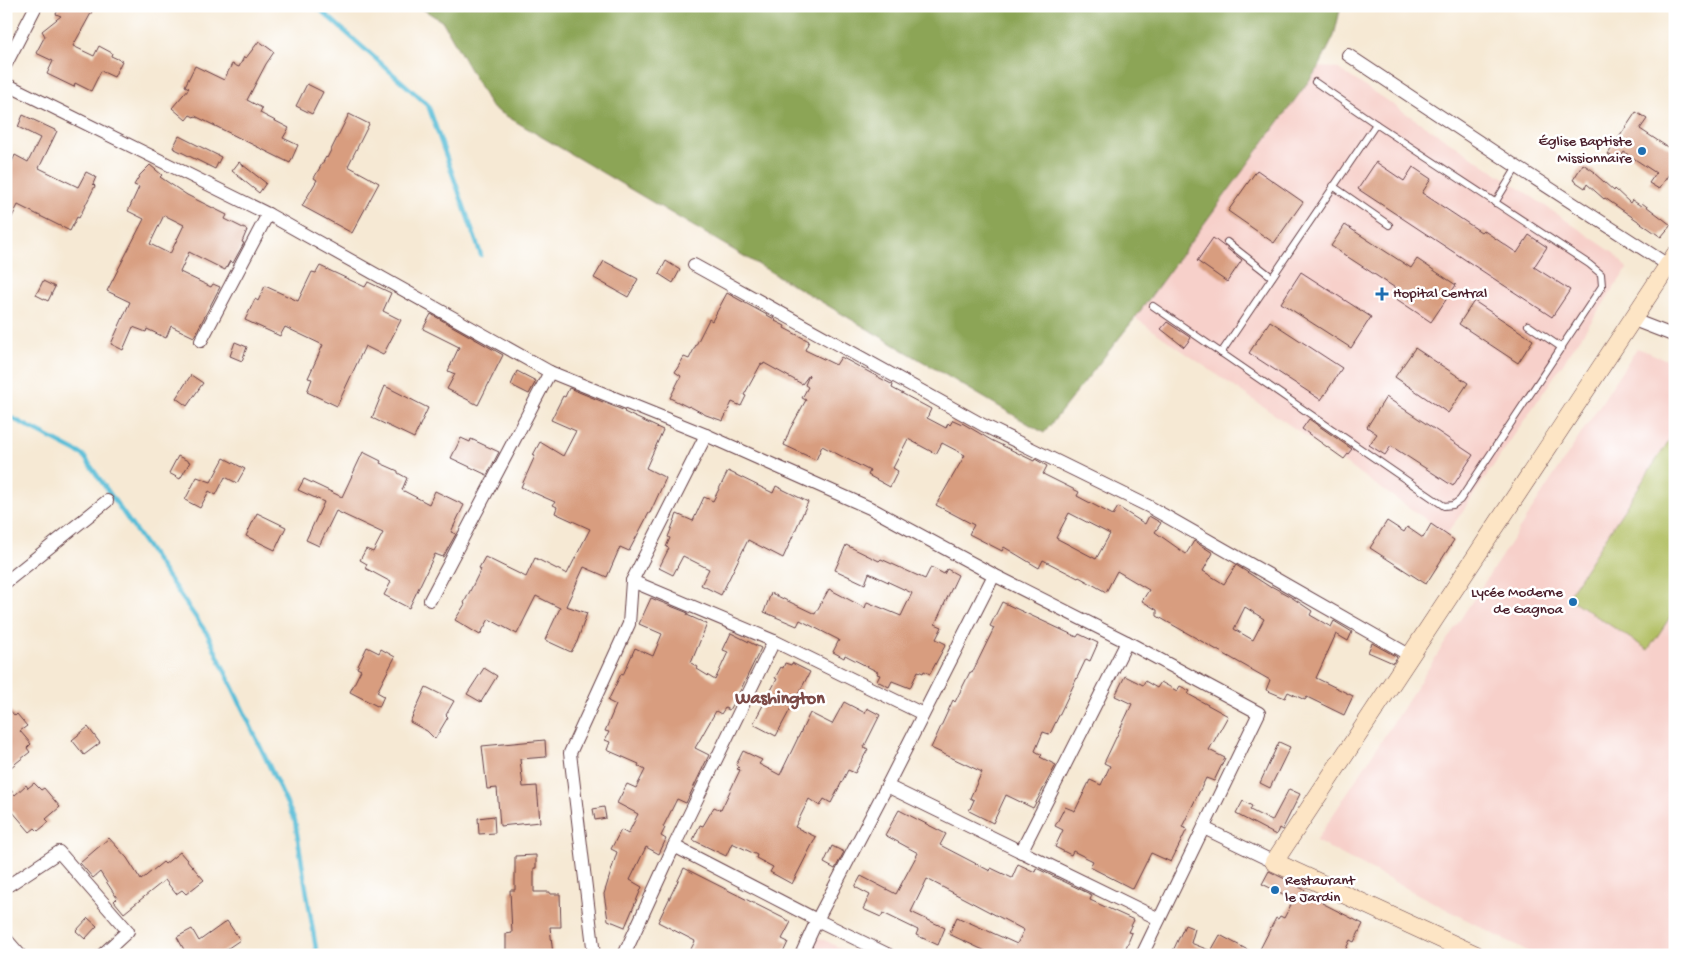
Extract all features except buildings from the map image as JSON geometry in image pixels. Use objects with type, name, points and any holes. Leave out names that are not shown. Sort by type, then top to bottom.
[{"type":"street","points":[[6,64],[36,6]]},
{"type":"street","points":[[1274,862],[1412,656],[1671,260],[1517,167],[1348,55]]},
{"type":"street","points":[[6,84],[268,214],[550,372],[706,435],[870,508],[1259,713],[1142,955]]},
{"type":"street","points":[[201,341],[268,214]]},
{"type":"street","points":[[694,265],[984,425],[1148,506],[1412,656]]},
{"type":"street","points":[[1631,319],[1675,336]]},
{"type":"street","points":[[430,600],[550,372]]},
{"type":"street","points":[[594,955],[570,753],[630,624],[632,581],[706,435]]},
{"type":"street","points":[[6,582],[107,501]]},
{"type":"street","points":[[801,955],[817,920],[888,786],[994,575]]},
{"type":"street","points":[[632,581],[774,641],[923,714]]},
{"type":"street","points":[[624,955],[674,846],[774,641]]},
{"type":"street","points":[[1021,852],[1127,642]]},
{"type":"street","points":[[888,786],[1159,919]]},
{"type":"street","points":[[1204,828],[1476,955]]},
{"type":"street","points":[[674,846],[889,955]]},
{"type":"street","points":[[6,887],[59,852],[128,931],[102,955]]},
{"type":"street","points":[[6,939],[20,955]]},
{"type":"lane","points":[[1153,306],[1444,506],[1453,505],[1460,500],[1602,286],[1601,274],[1589,264],[1315,82]]},
{"type":"lane","points":[[1221,353],[1376,124]]},
{"type":"lane","points":[[1495,203],[1517,167]]},
{"type":"lane","points":[[1333,186],[1390,225]]},
{"type":"lane","points":[[1227,242],[1272,277]]},
{"type":"lane","points":[[1528,325],[1562,348]]},
{"type":"shaded area","name":"Hopital Central","points":[[1319,67],[1337,68],[1509,181],[1615,254],[1627,269],[1447,534],[1135,318]]},
{"type":"shaded area","name":"Lycée Moderne de Gagnoa","points":[[1637,348],[1675,363],[1675,955],[1534,955],[1316,841]]},
{"type":"shaded area","points":[[818,937],[855,955],[810,955]]},
{"type":"green space","points":[[418,6],[1341,6],[1334,36],[1319,67],[1135,318],[1044,433],[491,107],[443,22]]},
{"type":"green space","points":[[1672,436],[1675,438],[1675,610],[1648,650],[1567,597]]},
{"type":"waterway","points":[[316,6],[428,105],[481,255]]},
{"type":"waterway","points":[[6,415],[83,455],[208,635],[295,821],[317,955]]},
{"type":"place","name":"Église Baptiste Missionnaire","points":[[1642,151]]},
{"type":"place","name":"Hopital Central","points":[[1382,294]]},
{"type":"place","name":"Lycée Moderne de Gagnoa","points":[[1573,602]]},
{"type":"place","name":"Restaurant le Jardin","points":[[1275,890]]},
{"type":"district","name":"Washington","points":[[780,699]]}]
